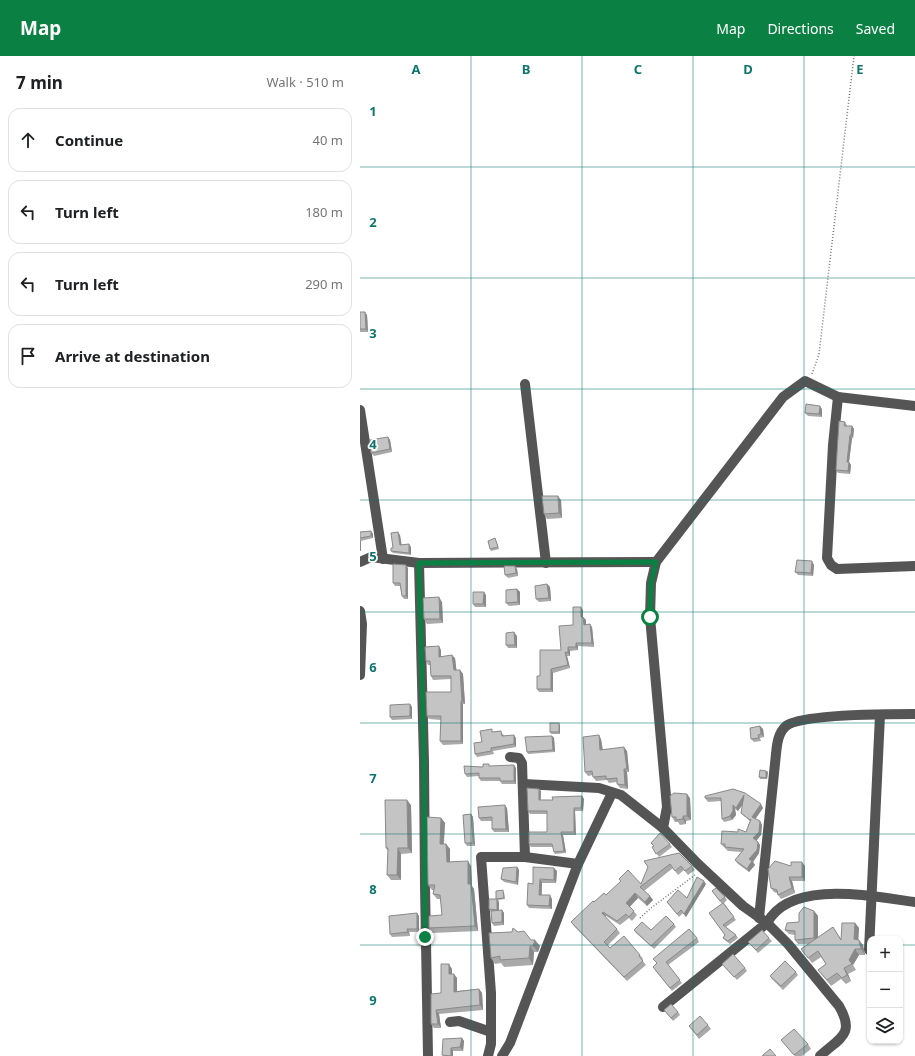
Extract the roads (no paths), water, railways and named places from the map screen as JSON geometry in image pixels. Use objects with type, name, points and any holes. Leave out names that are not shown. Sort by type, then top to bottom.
[{"type":"street","points":[[664,828],[667,807],[650,617],[651,583],[656,562],[783,397],[804,381],[838,397],[915,406]]},
{"type":"street","points":[[525,384],[546,563]]},
{"type":"street","points":[[838,397],[833,445],[827,558],[831,565],[837,569],[915,566]]},
{"type":"street","points":[[360,410],[383,559]]},
{"type":"street","points":[[360,562],[371,557],[419,563],[656,562]]},
{"type":"street","points":[[419,563],[424,762],[428,1056]]},
{"type":"street","points":[[360,611],[362,624],[360,675]]},
{"type":"street","points":[[763,920],[776,754],[779,736],[782,730],[788,724],[806,719],[880,714],[915,714]]},
{"type":"street","points":[[870,936],[880,714]]},
{"type":"street","points":[[510,757],[520,758],[522,763],[526,857]]},
{"type":"street","points":[[524,784],[599,788],[621,795],[664,828],[702,868],[743,906],[763,920],[788,944],[839,1006],[846,1017],[847,1029],[843,1035],[820,1056]]},
{"type":"street","points":[[502,1056],[510,1043],[578,864],[612,793]]},
{"type":"street","points":[[488,1056],[491,1032],[491,993],[481,857],[526,857],[578,864]]},
{"type":"street","points":[[663,1007],[772,913],[807,896],[845,895],[915,902]]},
{"type":"street","points":[[450,1022],[459,1021],[491,1032]]}]
